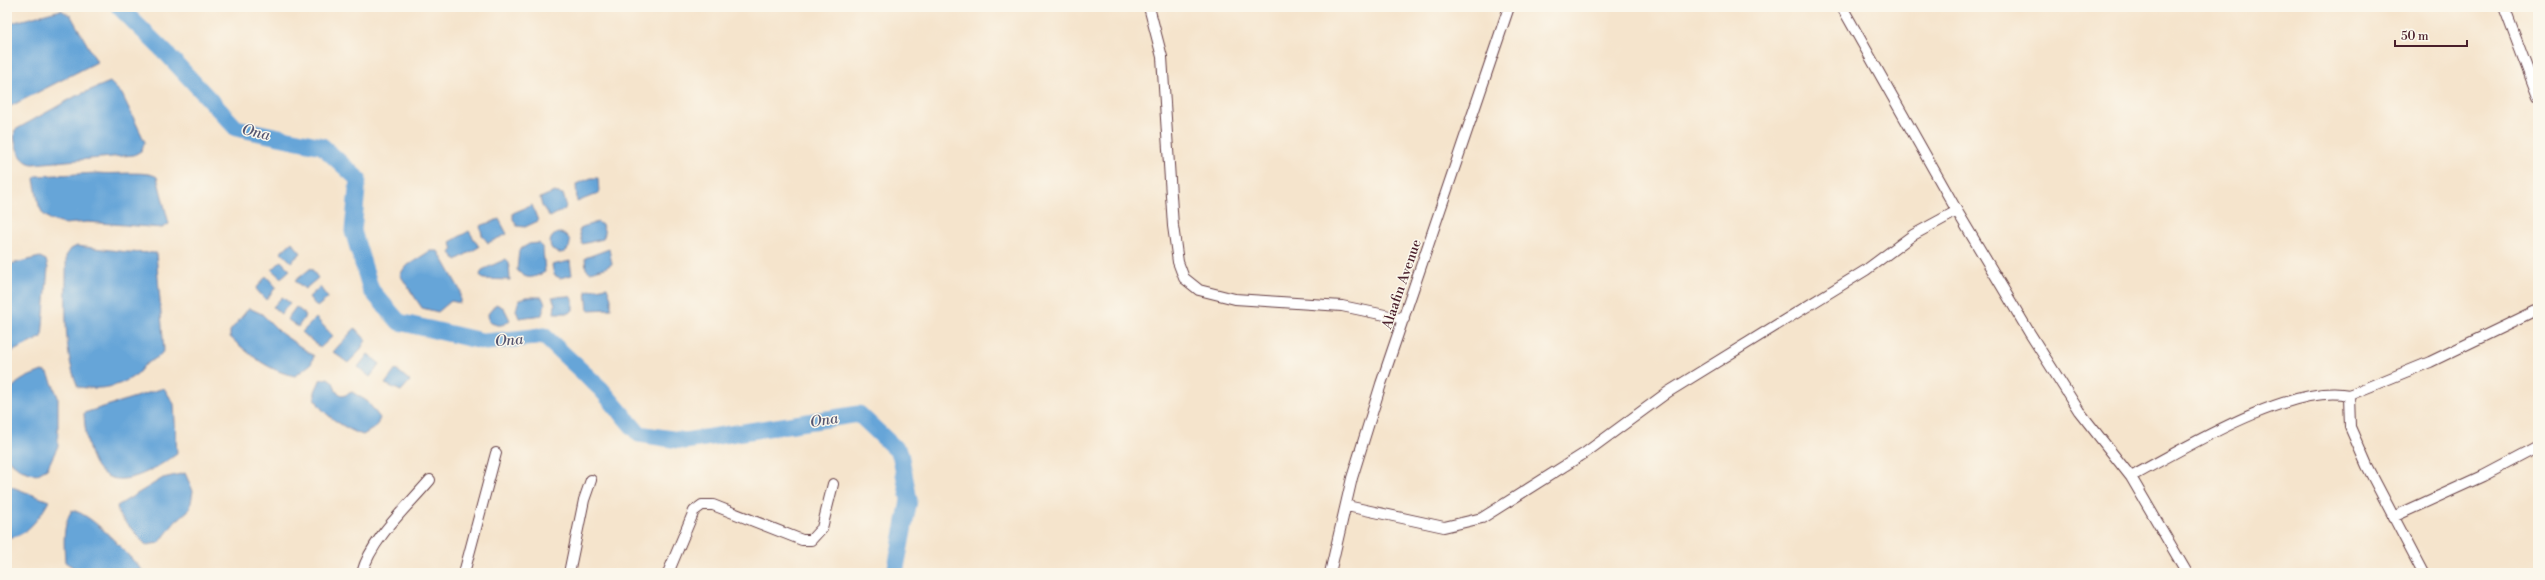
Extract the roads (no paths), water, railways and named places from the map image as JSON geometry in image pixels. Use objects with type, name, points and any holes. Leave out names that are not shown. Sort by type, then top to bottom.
[{"type":"street","points":[[1149,7],[1162,57],[1173,226],[1178,262],[1184,278],[1199,290],[1228,298],[1342,306],[1404,319]]},
{"type":"street","name":"Alaafin Avenue","points":[[1330,573],[1347,506],[1352,478],[1378,392],[1509,7]]},
{"type":"street","points":[[1842,7],[1957,211],[2079,411],[2131,477],[2187,573]]},
{"type":"street","points":[[2504,7],[2538,97]]},
{"type":"street","points":[[1347,506],[1444,527],[1482,518],[1585,454],[1668,392],[1866,270],[1913,235],[1957,211]]},
{"type":"street","points":[[2131,477],[2219,429],[2281,404],[2335,393],[2349,395],[2430,362],[2538,310]]},
{"type":"street","points":[[2349,395],[2350,428],[2367,466],[2423,573]]},
{"type":"street","points":[[2393,517],[2483,476],[2538,446]]},
{"type":"street","points":[[464,573],[496,453]]},
{"type":"street","points":[[362,573],[366,561],[376,543],[430,480]]},
{"type":"street","points":[[569,573],[584,500],[591,480]]},
{"type":"street","points":[[668,573],[694,511],[702,505],[713,505],[802,540],[811,540],[822,528],[833,484]]},
{"type":"water","points":[[61,10],[71,16],[97,62],[7,108],[7,24]]},
{"type":"water","points":[[110,82],[122,94],[145,142],[141,151],[134,155],[33,164],[24,160],[16,146],[14,135],[15,130],[76,96]]},
{"type":"water","points":[[138,173],[157,177],[169,224],[162,228],[87,222],[64,224],[51,220],[43,214],[39,206],[34,179],[36,176]]},
{"type":"water","points":[[591,178],[598,178],[599,193],[577,202],[576,184]]},
{"type":"water","points":[[554,192],[563,194],[566,204],[565,209],[550,217],[542,206],[540,198]]},
{"type":"water","points":[[532,205],[538,221],[525,227],[517,226],[513,219],[513,213]]},
{"type":"water","points":[[499,219],[507,234],[488,243],[482,235],[480,226]]},
{"type":"water","points":[[598,222],[602,225],[605,233],[603,239],[582,244],[579,231],[582,227]]},
{"type":"water","points":[[469,231],[479,247],[456,260],[450,253],[453,249],[450,242]]},
{"type":"water","points":[[556,233],[564,233],[570,239],[570,247],[564,253],[556,253],[550,247],[550,239]]},
{"type":"water","points":[[292,242],[301,253],[291,262],[281,252]]},
{"type":"water","points":[[539,243],[543,249],[545,272],[534,277],[524,276],[517,270],[519,250],[529,244]]},
{"type":"water","points":[[77,246],[127,252],[156,253],[164,350],[130,379],[109,387],[78,387],[69,356],[66,323],[66,256],[71,249]]},
{"type":"water","points":[[609,249],[612,264],[605,268],[590,272],[586,269],[585,258]]},
{"type":"water","points":[[430,251],[438,251],[460,290],[460,303],[451,301],[438,312],[422,308],[400,275],[405,267]]},
{"type":"water","points":[[40,257],[46,260],[48,268],[42,337],[7,354],[7,265]]},
{"type":"water","points":[[506,259],[509,262],[510,280],[483,279],[480,275],[482,270]]},
{"type":"water","points":[[281,261],[290,270],[281,278],[272,270]]},
{"type":"water","points":[[570,261],[572,275],[560,278],[554,275],[552,265]]},
{"type":"water","points":[[311,268],[318,278],[305,289],[295,281]]},
{"type":"water","points":[[266,276],[276,287],[266,300],[256,289]]},
{"type":"water","points":[[320,287],[328,298],[317,307],[309,297]]},
{"type":"water","points":[[607,287],[611,298],[611,309],[588,310],[586,291]]},
{"type":"water","points":[[569,296],[573,299],[573,310],[570,313],[554,313],[555,304],[552,297]]},
{"type":"water","points":[[282,297],[290,303],[281,314],[273,307]]},
{"type":"water","points":[[526,297],[542,297],[545,304],[542,315],[519,318],[516,310],[519,300]]},
{"type":"water","points":[[496,304],[504,308],[510,320],[505,324],[497,325],[489,322],[488,314]]},
{"type":"water","points":[[296,307],[306,315],[298,327],[287,319]]},
{"type":"water","points":[[249,308],[262,314],[282,334],[314,356],[311,364],[295,376],[286,374],[260,361],[230,337],[230,331]]},
{"type":"water","points":[[316,318],[333,336],[320,348],[302,332]]},
{"type":"water","points":[[355,328],[366,340],[359,352],[348,363],[333,352]]},
{"type":"water","points":[[368,354],[380,364],[370,377],[358,367]]},
{"type":"water","points":[[396,369],[410,381],[401,391],[385,384]]},
{"type":"water","points":[[42,371],[48,373],[58,397],[58,446],[47,469],[36,475],[21,470],[7,459],[7,410],[10,392],[14,386],[31,375]]},
{"type":"water","points":[[328,378],[333,382],[336,391],[343,396],[352,392],[367,401],[380,418],[376,427],[363,435],[357,433],[333,419],[319,406],[315,392],[320,380]]},
{"type":"water","points":[[164,388],[174,404],[177,454],[138,476],[123,479],[110,477],[100,470],[92,457],[87,438],[84,413]]},
{"type":"water","points":[[185,473],[193,491],[190,509],[175,522],[159,543],[146,545],[119,515],[117,506],[163,478]]},
{"type":"water","points":[[7,485],[49,501],[42,513],[32,525],[14,537],[7,537]]},
{"type":"water","points":[[72,510],[81,513],[101,528],[145,573],[82,573],[65,562],[65,528]]},
{"type":"waterway","name":"Ona","points":[[119,7],[168,55],[236,128],[322,146],[358,179],[353,231],[371,290],[399,322],[486,342],[544,336],[601,389],[639,434],[685,441],[859,414],[900,453],[909,500],[895,573]]}]
